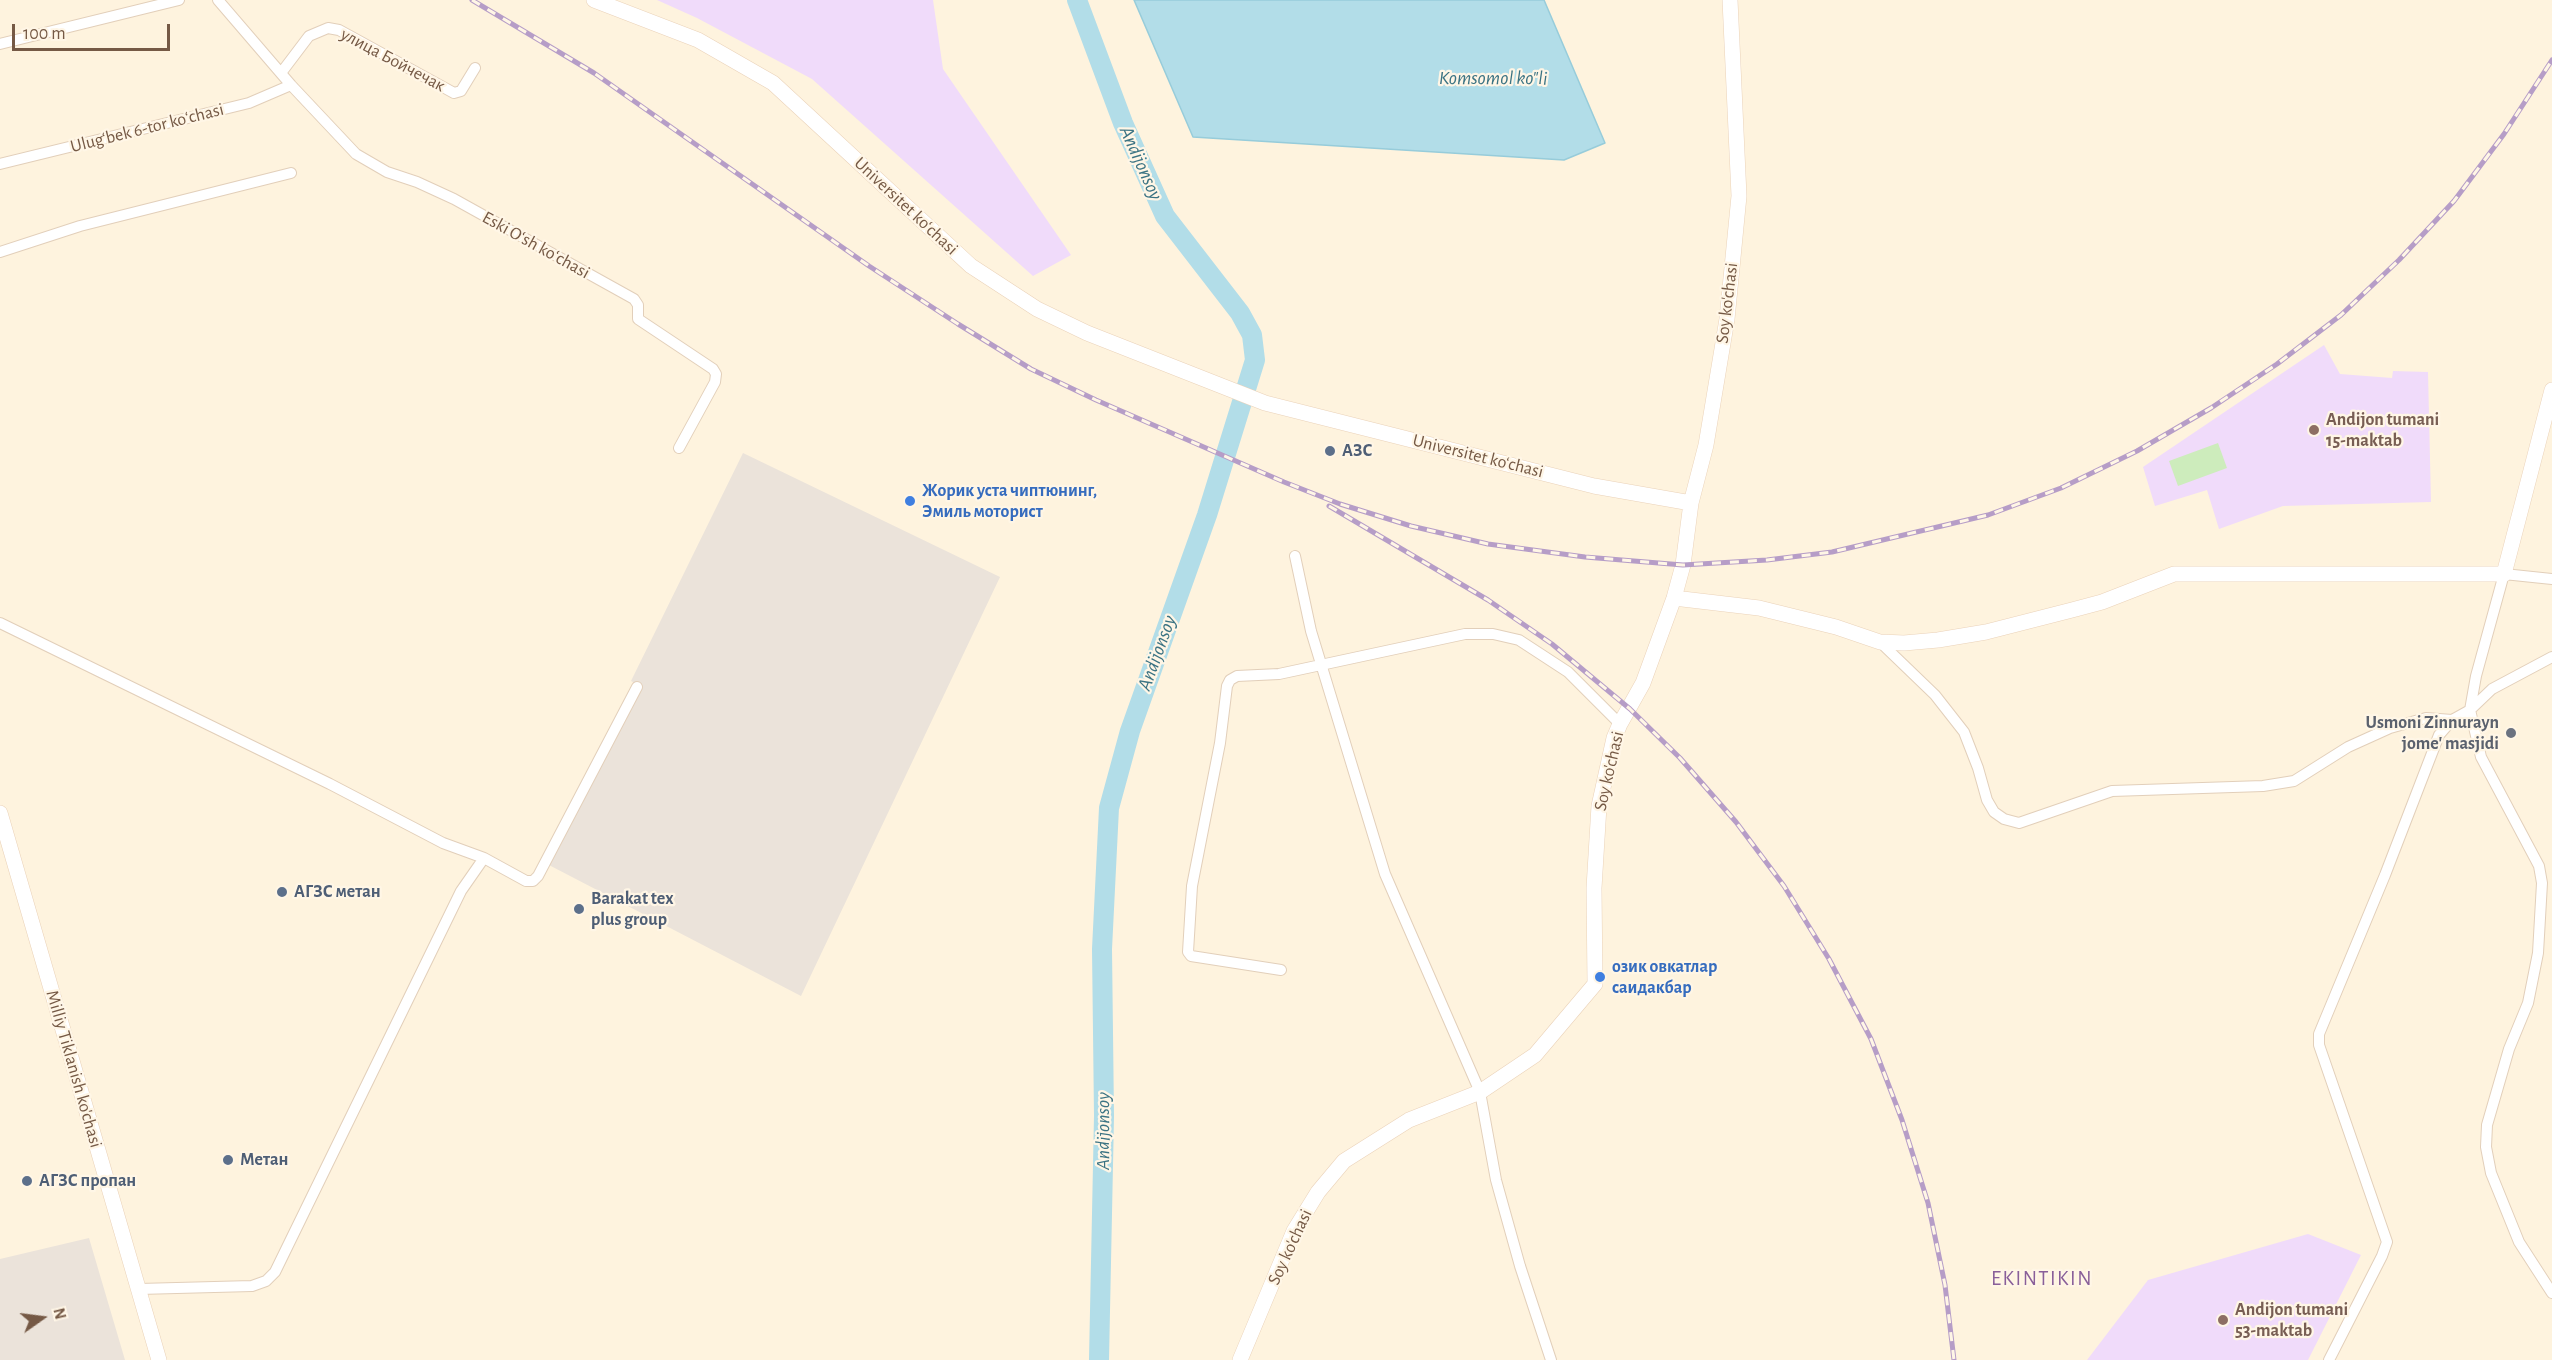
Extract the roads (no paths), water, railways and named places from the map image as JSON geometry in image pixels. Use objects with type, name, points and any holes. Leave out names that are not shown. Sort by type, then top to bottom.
[{"type":"main road","name":"Universitet kо‘chasi","points":[[594,0],[698,40],[772,83],[971,266],[1037,309],[1087,333],[1265,403],[1594,486],[1691,503]]},
{"type":"main road","name":"Soy ko'chasi","points":[[1240,1360],[1294,1231],[1318,1192],[1344,1161],[1409,1120],[1480,1092],[1534,1055],[1595,984],[1594,888],[1599,806],[1620,724],[1643,683],[1674,598],[1683,565],[1691,503],[1706,444],[1726,319],[1739,196],[1730,0]]},
{"type":"main road","points":[[1674,598],[1759,608],[1844,630],[1880,642],[1904,643],[1986,632],[2102,602],[2174,574],[2504,574],[2552,390]]},
{"type":"main road","name":"Milliy Tiklanish ko'chasi","points":[[0,813],[159,1360]]},
{"type":"street","points":[[0,45],[179,0]]},
{"type":"street","name":"Eski Oʻsh koʻchasi","points":[[218,0],[280,73],[356,154],[371,164],[454,199],[634,299],[638,305],[638,319],[713,369],[716,374],[715,382],[679,448]]},
{"type":"street","name":"улица Бойчечак","points":[[280,73],[309,36],[328,28],[339,30],[454,93],[461,91],[475,68]]},
{"type":"street","name":"Ulug‘bek 6-tor koʻchasi","points":[[0,164],[249,103],[291,85]]},
{"type":"street","points":[[0,252],[80,226],[291,173]]},
{"type":"street","points":[[1295,556],[1311,631],[1385,874],[1480,1092],[1496,1180],[1520,1266],[1551,1360]]},
{"type":"street","points":[[2552,579],[2504,574],[2476,676],[2470,710],[2481,757],[2539,866],[2541,883],[2538,953],[2528,1003],[2508,1049],[2487,1125],[2486,1147],[2491,1173],[2518,1242],[2552,1293]]},
{"type":"street","points":[[0,623],[330,784],[443,843],[484,858],[526,881],[533,881],[538,876],[637,687]]},
{"type":"street","points":[[1281,970],[1191,956],[1187,945],[1192,886],[1220,743],[1227,686],[1230,680],[1237,676],[1279,674],[1465,634],[1493,634],[1519,640],[1568,672],[1620,724]]},
{"type":"street","points":[[1880,642],[1935,695],[1964,732],[1994,812],[2004,819],[2019,823],[2112,791],[2263,786],[2294,781],[2348,747],[2390,728],[2426,718],[2452,720]]},
{"type":"street","points":[[2329,1360],[2382,1256],[2386,1242],[2319,1045],[2319,1034],[2385,875],[2439,735],[2452,720],[2470,710],[2493,689],[2552,657]]},
{"type":"street","points":[[139,1289],[252,1286],[266,1281],[274,1272],[456,901],[484,858]]},
{"type":"water","name":"Komsomol ko\"li","points":[[1134,0],[1544,0],[1605,143],[1564,160],[1193,137]]},
{"type":"waterway","name":"Andijonsoy","points":[[1077,0],[1123,123],[1165,216],[1240,313],[1252,335],[1255,360],[1207,515],[1130,731],[1109,808],[1102,949],[1104,1116],[1099,1360]]},
{"type":"railway","points":[[472,0],[594,73],[869,266],[958,324],[1031,369],[1096,400],[1284,482],[1340,504],[1411,526],[1488,544],[1585,557],[1683,565],[1767,560],[1832,552],[1988,515],[2061,488],[2137,451],[2211,408],[2277,364],[2341,315],[2399,260],[2454,201],[2504,134],[2552,60]]},
{"type":"railway","points":[[1329,506],[1488,600],[1552,644],[1630,709],[1680,758],[1736,822],[1784,886],[1829,959],[1871,1039],[1902,1120],[1928,1203],[1945,1285],[1954,1360]]},
{"type":"place","name":"Andijon tumani 15-maktab","points":[[2314,430]]},
{"type":"place","name":"АЗС","points":[[1330,451]]},
{"type":"place","name":"Жорик уста чиптюнинг, Эмиль моторист","points":[[910,501]]},
{"type":"place","name":"Usmoni Zinnurayn jome' masjidi","points":[[2511,733]]},
{"type":"place","name":"АГЗС метан","points":[[282,892]]},
{"type":"place","name":"Barakat tex plus group","points":[[579,909]]},
{"type":"place","name":"озик овкатлар саидакбар","points":[[1600,977]]},
{"type":"place","name":"Метан","points":[[228,1160]]},
{"type":"place","name":"АГЗС пропан","points":[[27,1181]]},
{"type":"place","name":"Andijon tumani 53-maktab","points":[[2223,1320]]},
{"type":"district","name":"EKINTIKIN","points":[[2042,1279]]}]
